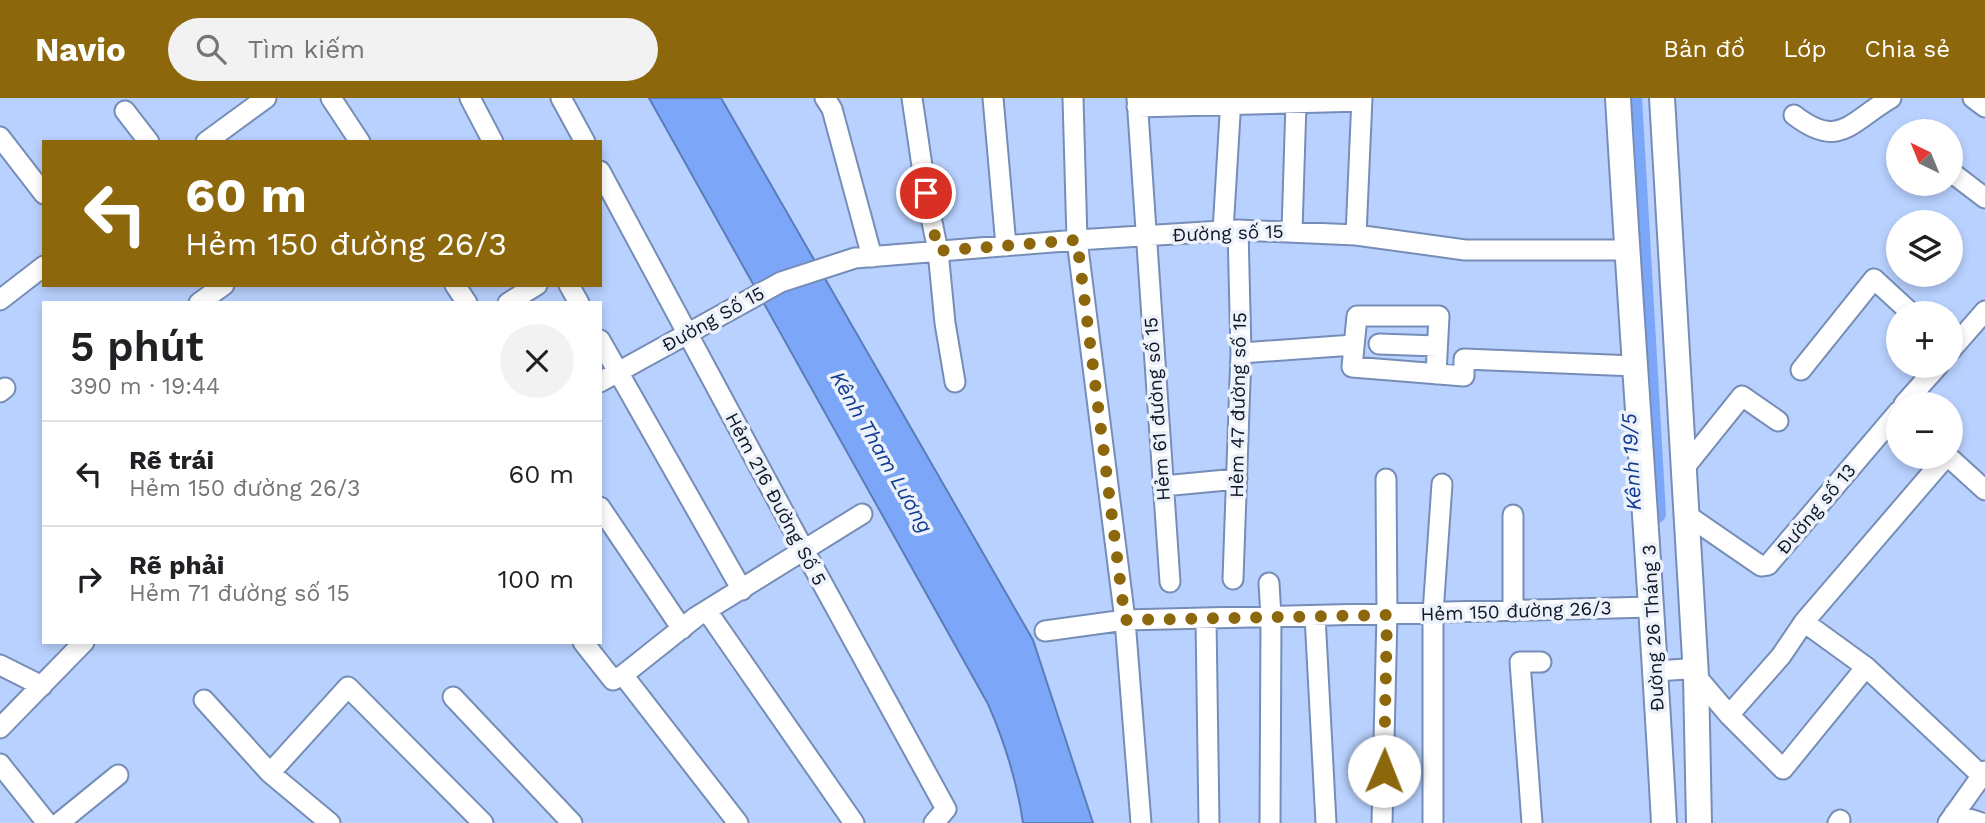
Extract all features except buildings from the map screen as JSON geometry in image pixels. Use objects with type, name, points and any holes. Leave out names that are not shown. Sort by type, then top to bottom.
[{"type":"street","points":[[208,140],[242,105],[267,98]]},
{"type":"street","points":[[331,98],[359,140]]},
{"type":"street","points":[[470,98],[492,140]]},
{"type":"street","points":[[561,98],[584,140]]},
{"type":"street","points":[[912,98],[926,193],[938,251],[944,323],[955,382]]},
{"type":"street","points":[[993,98],[1006,246]]},
{"type":"street","points":[[1073,98],[1077,240],[1125,620],[1141,823]]},
{"type":"street","name":"Đường 26 Tháng 3","points":[[1618,98],[1652,607],[1660,670],[1664,823]]},
{"type":"street","name":"Đường 26 Tháng 3","points":[[1662,98],[1685,467],[1699,823]]},
{"type":"street","points":[[1794,115],[1808,126],[1829,134],[1841,131],[1891,98]]},
{"type":"street","points":[[1973,98],[1985,107]]},
{"type":"street","points":[[1137,102],[1296,103],[1362,100],[1356,235]]},
{"type":"street","name":"Hẻm 61 đường số 15","points":[[1137,102],[1170,582]]},
{"type":"street","name":"Hẻm 47 đường số 15","points":[[1231,102],[1230,230],[1241,353],[1233,579]]},
{"type":"street","points":[[1292,231],[1296,103]]},
{"type":"street","points":[[829,104],[872,257]]},
{"type":"street","points":[[125,111],[147,140]]},
{"type":"street","points":[[0,137],[42,191]]},
{"type":"street","name":"Hẻm 216 Đường Số 5","points":[[602,175],[946,809],[934,823]]},
{"type":"street","points":[[1964,182],[1985,198]]},
{"type":"street","name":"Đường số 15","points":[[831,266],[855,258],[1230,230],[1356,235],[1465,250],[1627,250]]},
{"type":"street","name":"Đường Số 15","points":[[602,381],[781,282],[831,266]]},
{"type":"street","points":[[0,300],[42,268]]},
{"type":"street","points":[[1801,370],[1874,279],[1897,301]]},
{"type":"street","points":[[202,301],[221,287]]},
{"type":"street","points":[[511,301],[534,287]]},
{"type":"street","points":[[1963,336],[1985,311]]},
{"type":"street","points":[[1436,374],[1438,316],[1357,316],[1352,367],[1436,374],[1464,376],[1464,359],[1635,366]]},
{"type":"street","points":[[602,343],[742,590]]},
{"type":"street","points":[[1379,344],[1437,346]]},
{"type":"street","points":[[1241,353],[1353,345]]},
{"type":"street","points":[[1915,392],[1927,378]]},
{"type":"street","points":[[1685,467],[1742,396],[1778,421]]},
{"type":"street","name":"Đường số 13","points":[[1687,515],[1761,566],[1768,565],[1886,426]]},
{"type":"street","points":[[1729,715],[1781,656],[1804,622],[1944,459],[1952,460],[1985,490]]},
{"type":"street","points":[[1163,486],[1237,479]]},
{"type":"street","points":[[1382,823],[1387,615],[1386,479]]},
{"type":"street","points":[[1433,823],[1433,613],[1442,484]]},
{"type":"street","points":[[602,510],[682,629]]},
{"type":"street","points":[[618,677],[707,611],[862,514]]},
{"type":"street","points":[[1513,515],[1513,611]]},
{"type":"street","points":[[1269,583],[1270,823]]},
{"type":"street","name":"Hẻm 150 đường 26/3","points":[[1045,631],[1125,620],[1652,607]]},
{"type":"street","points":[[707,611],[854,823]]},
{"type":"street","points":[[1315,616],[1326,823]]},
{"type":"street","points":[[1206,618],[1209,823]]},
{"type":"street","points":[[1804,622],[1866,667],[1983,773],[1951,819],[1982,823]]},
{"type":"street","points":[[0,728],[82,644]]},
{"type":"street","points":[[585,644],[618,677],[738,823]]},
{"type":"street","points":[[1532,823],[1520,662],[1541,662]]},
{"type":"street","points":[[0,665],[42,686]]},
{"type":"street","points":[[1660,670],[1691,673],[1783,769],[1866,667]]},
{"type":"street","points":[[270,773],[348,687],[441,783],[484,823]]},
{"type":"street","points":[[453,697],[572,823]]},
{"type":"street","points":[[204,700],[270,773],[330,823]]},
{"type":"street","points":[[0,764],[47,823]]},
{"type":"street","points":[[59,823],[118,775]]},
{"type":"water","name":"Kênh Tham Lương","points":[[649,98],[721,98],[1033,640],[1093,823],[1023,823],[1010,762],[988,704]]},
{"type":"waterway","name":"Kênh 19/5","points":[[1633,98],[1657,514]]},
{"type":"route","points":[[926,193],[938,251],[1077,240],[1125,620],[1387,615],[1384,771]]}]
